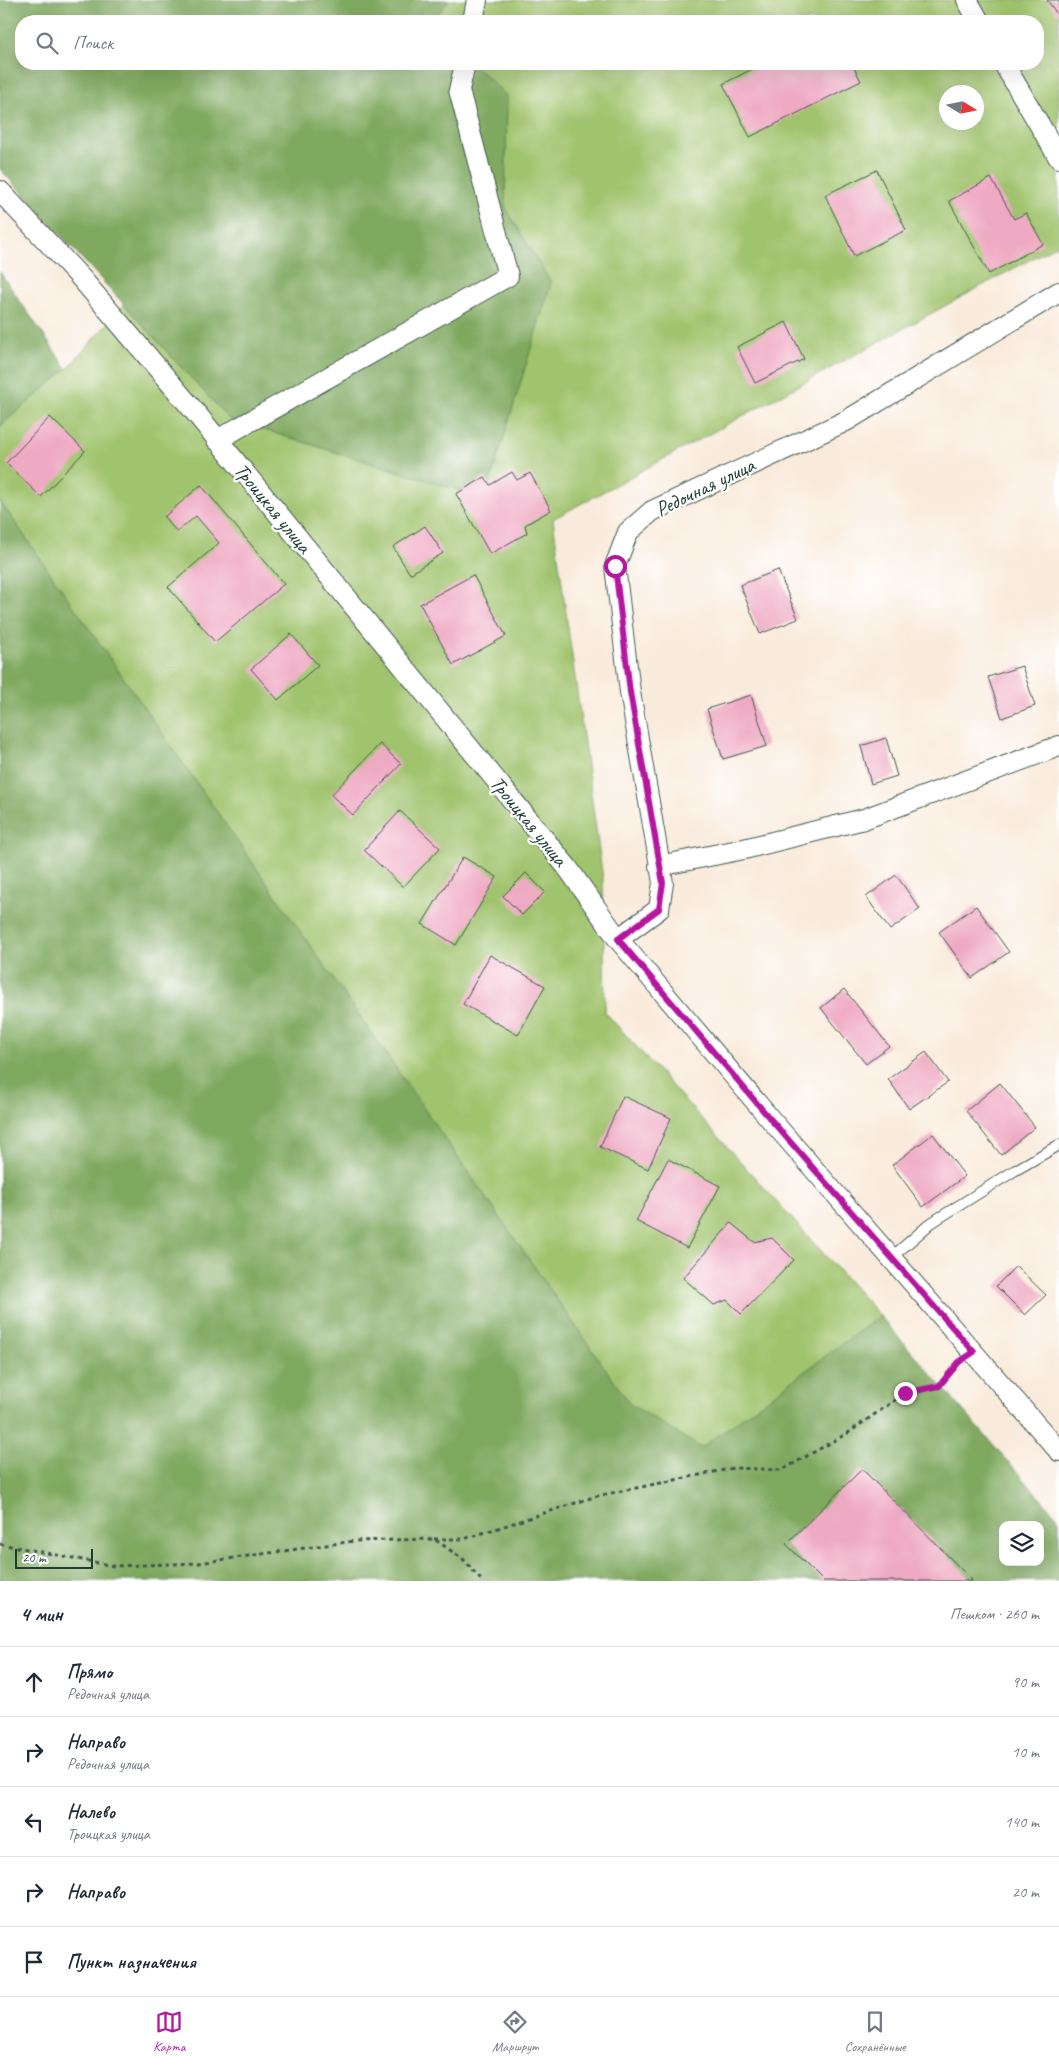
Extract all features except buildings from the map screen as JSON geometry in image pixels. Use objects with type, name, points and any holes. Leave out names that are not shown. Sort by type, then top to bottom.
[{"type":"street","points":[[474,15],[477,0]]},
{"type":"street","points":[[967,0],[976,15]]},
{"type":"street","points":[[217,440],[508,276],[460,90],[464,70]]},
{"type":"street","points":[[1008,70],[1059,158]]},
{"type":"street","name":"Троицкая улица","points":[[0,191],[81,278],[217,440],[567,867],[618,939],[772,1121],[892,1256],[1059,1451]]},
{"type":"street","name":"Редочная улица","points":[[618,939],[659,909],[663,883],[630,692],[615,566],[628,532],[652,510],[846,421],[1059,292]]},
{"type":"street","points":[[660,866],[744,849],[864,819],[1059,746]]},
{"type":"lane","points":[[892,1256],[931,1223],[1014,1170],[1059,1145]]},
{"type":"path","points":[[0,1544],[114,1566],[199,1562],[354,1541],[464,1539],[597,1496],[734,1468],[782,1470],[848,1434],[905,1393],[939,1386],[959,1362],[974,1352]]},
{"type":"path","points":[[434,1539],[463,1559],[482,1581]]},
{"type":"green space","points":[[0,0],[449,0],[437,15],[15,15],[15,70],[479,70],[507,96],[505,207],[551,283],[485,498],[229,419],[0,169]]},
{"type":"green space","points":[[449,0],[1059,0],[1059,244],[553,519],[603,879],[605,1012],[880,1316],[701,1448],[630,1404],[0,501],[0,426],[67,369],[124,305],[229,419],[485,498],[551,283],[505,207],[507,96],[479,70],[1044,70],[1044,15],[437,15]]},
{"type":"green space","points":[[0,272],[67,369],[0,426]]},
{"type":"green space","points":[[0,501],[630,1404],[701,1448],[880,1316],[1059,1519],[1059,1581],[0,1581]]},
{"type":"route","points":[[615,566],[630,692],[663,883],[659,909],[618,939],[772,1121],[974,1352],[959,1362],[939,1386],[905,1393]]}]
